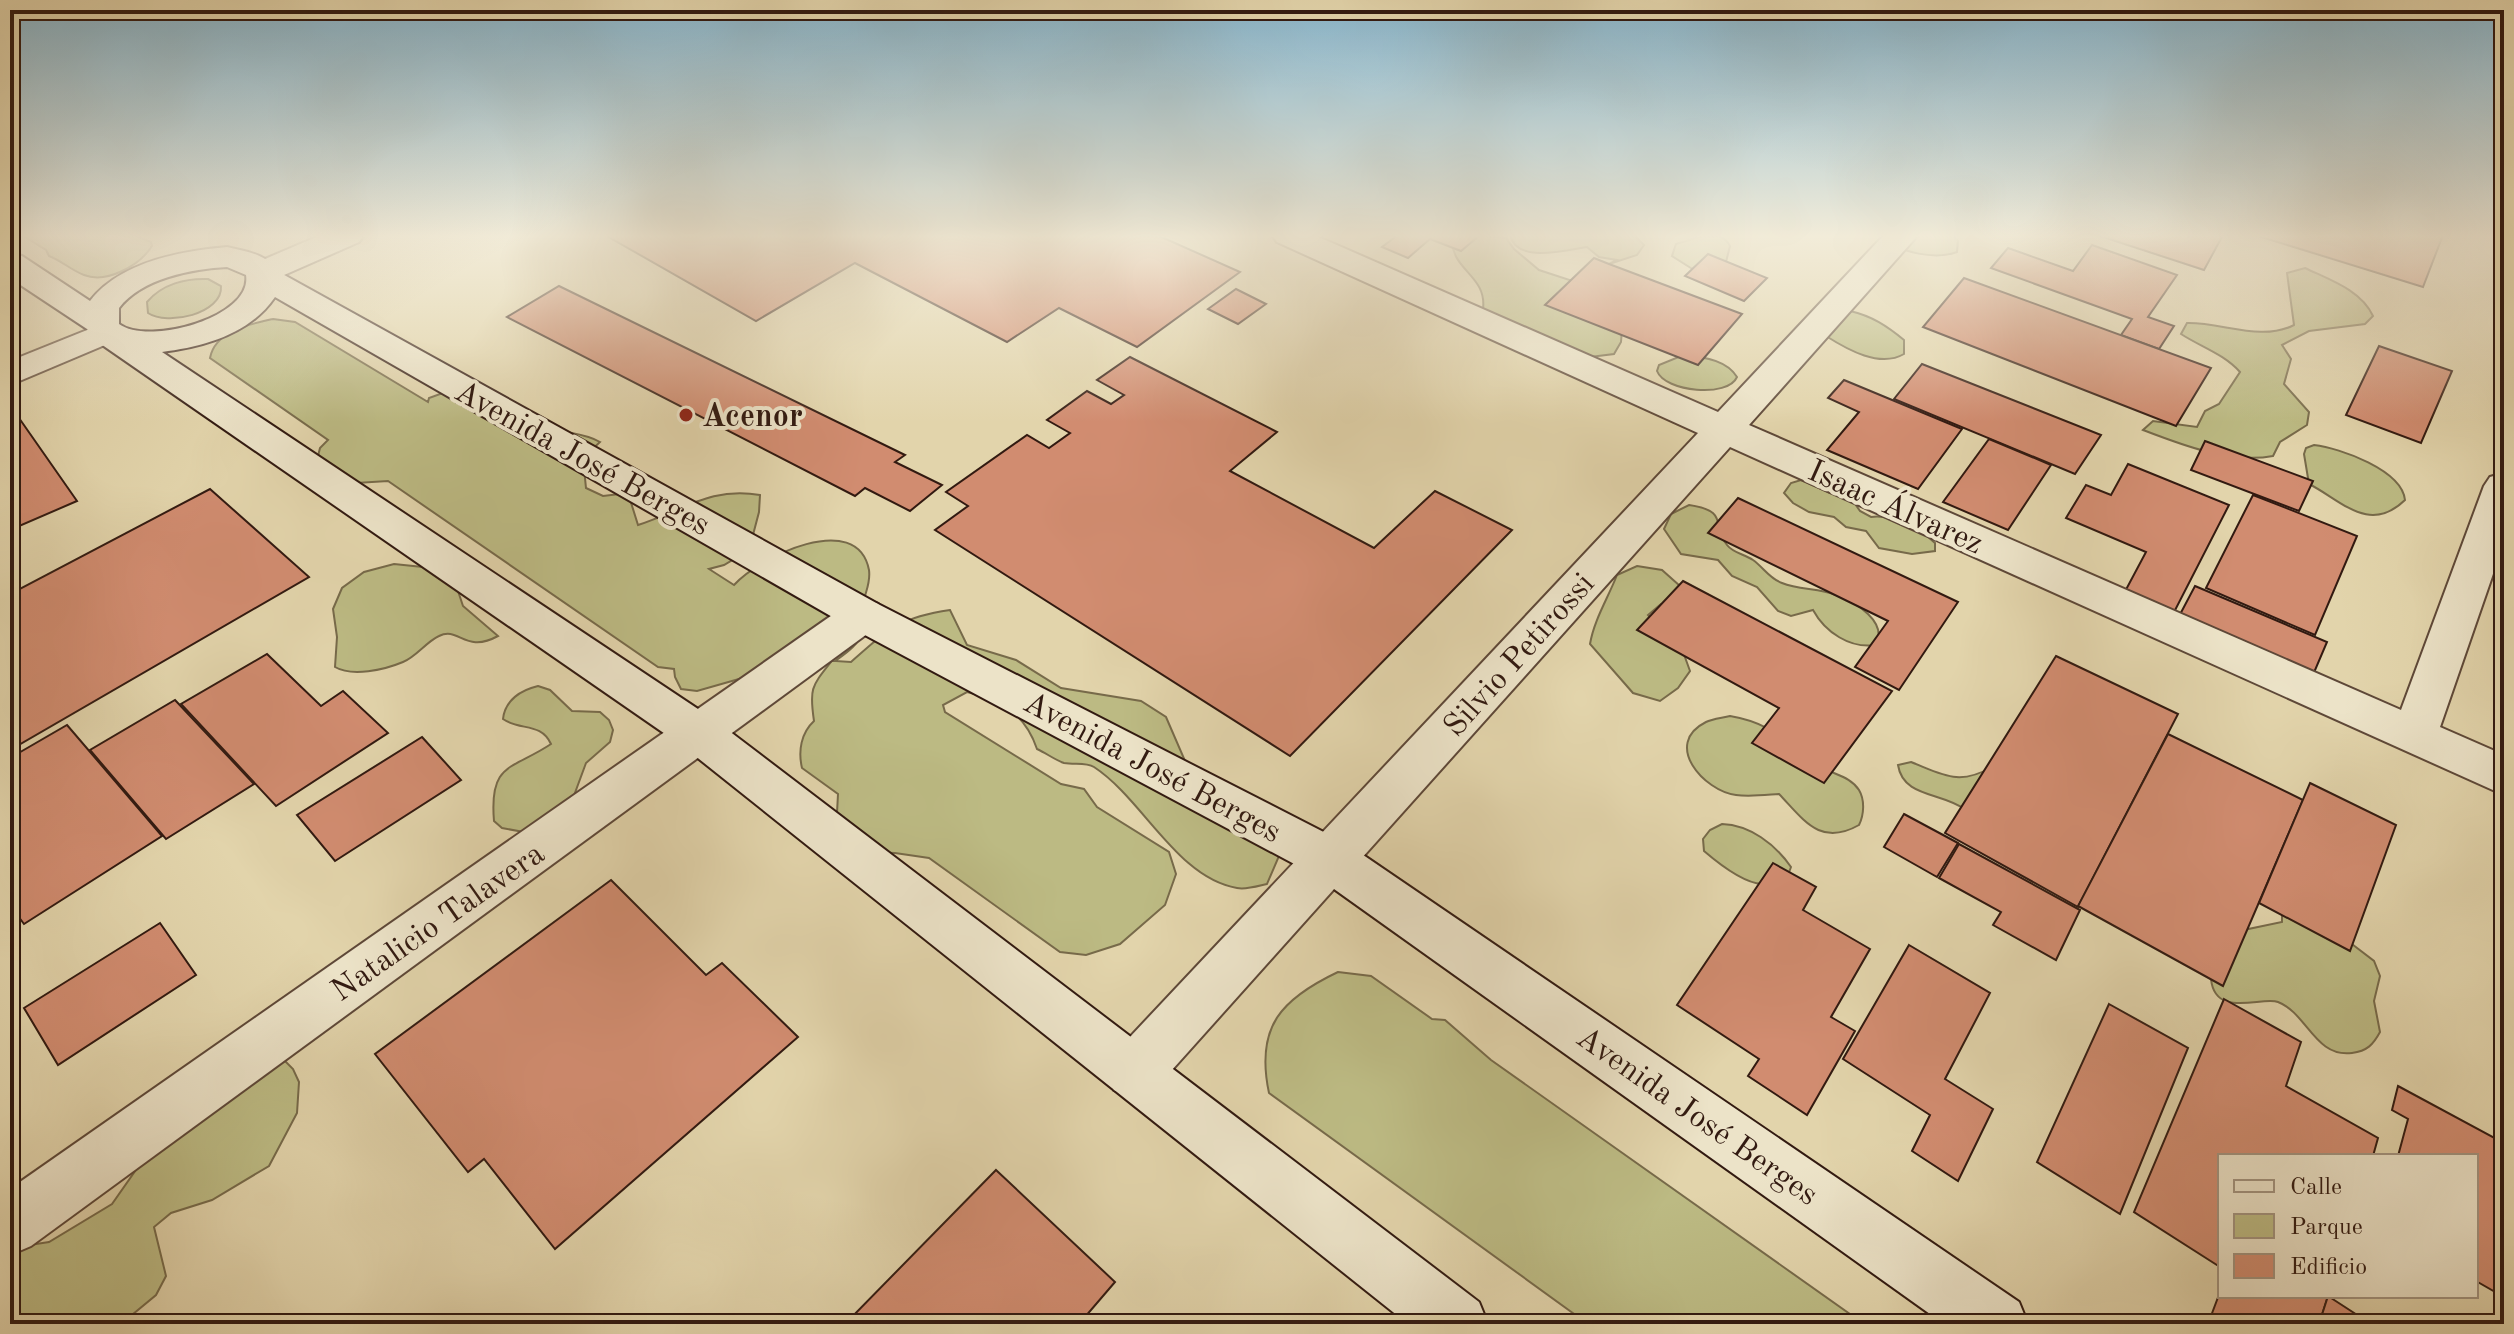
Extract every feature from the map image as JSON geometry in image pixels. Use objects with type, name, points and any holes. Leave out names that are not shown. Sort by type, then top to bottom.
[{"type":"main road","points":[[59,297],[700,734],[1457,1324]]},
{"type":"main road","name":"Avenida José Berges","points":[[109,332],[102,312],[113,297]]},
{"type":"main road","points":[[10,374],[109,332],[151,343],[170,341],[223,325],[258,297]]},
{"type":"main road","name":"Avenida José Berges","points":[[303,297],[863,615],[1330,859],[1997,1324]]},
{"type":"main road","name":"Isaac Álvarez","points":[[1428,297],[2504,776]]},
{"type":"main road","name":"Silvio Petirossi","points":[[1134,1072],[1845,297]]},
{"type":"main road","points":[[2414,736],[2504,486]]},
{"type":"main road","name":"Natalicio Talavera","points":[[10,1225],[863,615]]},
{"type":"green space","points":[[152,297],[218,297],[204,310],[180,318],[157,317],[148,313],[147,302]]},
{"type":"green space","points":[[1592,297],[1622,329],[1621,342],[1614,354],[1590,357],[1483,309],[1483,298]]},
{"type":"green space","points":[[2290,297],[2359,297],[2373,316],[2365,324],[2309,331],[2282,345],[2291,359],[2284,384],[2309,412],[2307,425],[2280,442],[2273,456],[2240,457],[2207,452],[2143,430],[2153,421],[2197,427],[2205,411],[2219,404],[2240,372],[2220,355],[2181,334],[2187,323],[2255,332],[2281,330],[2294,325]]},
{"type":"green space","points":[[1850,311],[1872,319],[1898,335],[1904,340],[1904,354],[1885,359],[1864,356],[1826,336]]},
{"type":"green space","points":[[273,319],[295,322],[428,402],[429,398],[451,390],[456,403],[493,409],[600,442],[583,458],[586,488],[603,496],[628,493],[638,525],[711,497],[742,493],[760,495],[749,550],[724,565],[709,569],[734,585],[764,562],[806,544],[828,541],[846,543],[861,552],[869,570],[869,580],[859,639],[835,661],[851,662],[885,633],[906,621],[950,610],[967,645],[1016,660],[1061,688],[1141,701],[1166,717],[1185,761],[1274,843],[1279,856],[1267,884],[1237,888],[1216,881],[1196,869],[1178,854],[1112,781],[1094,767],[1064,763],[1037,749],[1026,726],[1011,710],[991,699],[967,692],[943,705],[945,712],[1061,784],[1084,789],[1097,807],[1169,852],[1176,874],[1165,905],[1120,944],[1086,955],[1060,952],[929,858],[864,852],[841,837],[838,794],[802,768],[803,737],[814,721],[814,688],[831,662],[788,665],[697,691],[681,689],[674,669],[658,667],[388,481],[340,484],[316,464],[320,448],[328,440],[210,358],[213,349],[226,335],[244,326]]},
{"type":"green space","points":[[1681,356],[1719,362],[1737,377],[1731,384],[1710,390],[1672,384],[1657,371],[1659,365]]},
{"type":"green space","points":[[2314,445],[2353,456],[2382,470],[2401,489],[2405,500],[2392,510],[2367,515],[2309,484],[2304,454],[2306,448]]},
{"type":"green space","points":[[1801,480],[1830,493],[1851,498],[1860,511],[1871,517],[1896,520],[1913,527],[1935,543],[1935,551],[1912,554],[1879,548],[1866,531],[1846,527],[1834,517],[1809,512],[1793,503],[1784,493],[1791,483]]},
{"type":"green space","points":[[1689,505],[1715,515],[1722,538],[1729,548],[1753,560],[1778,581],[1829,593],[1861,608],[1878,628],[1876,645],[1866,646],[1839,637],[1824,625],[1813,610],[1791,616],[1778,611],[1757,587],[1732,576],[1718,560],[1681,554],[1664,529],[1671,514]]},
{"type":"green space","points":[[394,564],[442,569],[455,582],[463,606],[498,636],[478,642],[446,634],[434,639],[408,660],[387,668],[350,672],[335,667],[337,637],[333,609],[342,588],[364,572]]},
{"type":"green space","points":[[1637,566],[1662,570],[1680,586],[1683,607],[1661,604],[1648,615],[1682,649],[1690,671],[1678,688],[1660,701],[1633,693],[1590,644],[1617,575]]},
{"type":"green space","points":[[538,686],[550,690],[572,711],[600,712],[609,720],[613,730],[610,742],[586,763],[569,809],[529,833],[502,828],[494,821],[493,802],[495,788],[506,770],[551,744],[542,732],[503,719],[507,706],[515,697]]},
{"type":"green space","points":[[1730,716],[1770,730],[1809,759],[1851,782],[1862,798],[1863,812],[1859,825],[1845,831],[1823,832],[1805,821],[1779,794],[1736,795],[1724,792],[1701,776],[1688,754],[1688,742],[1693,731],[1706,722]]},
{"type":"green space","points":[[1911,762],[1942,774],[1961,777],[1992,767],[1966,810],[1908,783],[1901,776],[1898,765]]},
{"type":"green space","points":[[1722,824],[1752,832],[1770,844],[1791,867],[1788,875],[1768,883],[1755,883],[1716,861],[1704,851],[1703,839],[1710,830]]},
{"type":"green space","points":[[2282,910],[2348,941],[2374,961],[2380,976],[2374,1001],[2380,1032],[2366,1049],[2339,1053],[2320,1042],[2297,1015],[2278,1002],[2230,1002],[2221,999],[2214,991],[2211,979],[2239,931],[2282,922]]},
{"type":"green space","points":[[1338,972],[1371,976],[1432,1019],[1445,1020],[1491,1060],[1864,1324],[1588,1324],[1269,1093],[1266,1050],[1277,1018],[1301,993]]},
{"type":"green space","points":[[275,1051],[293,1069],[299,1082],[297,1113],[269,1166],[212,1200],[171,1213],[154,1227],[166,1276],[156,1295],[121,1324],[10,1324],[10,1248],[49,1242],[112,1204],[138,1167]]},
{"type":"building","points":[[540,297],[582,297],[905,455],[895,462],[942,485],[910,511],[865,488],[855,496],[507,317]]},
{"type":"building","points":[[714,297],[797,297],[756,321]]},
{"type":"building","points":[[921,297],[1205,297],[1137,347],[1059,308],[1007,342]]},
{"type":"building","points":[[1224,297],[1253,297],[1266,304],[1238,324],[1208,309]]},
{"type":"building","points":[[1553,297],[1698,297],[1742,314],[1698,365],[1545,305]]},
{"type":"building","points":[[1948,297],[2017,297],[2211,368],[2176,426],[1923,327]]},
{"type":"building","points":[[2072,297],[2162,297],[2148,317],[2174,326],[2159,349],[2121,335],[2132,319]]},
{"type":"building","points":[[2379,346],[2452,371],[2421,443],[2346,415]]},
{"type":"building","points":[[1130,357],[1277,432],[1230,471],[1374,548],[1435,491],[1512,530],[1290,756],[935,530],[968,506],[946,492],[1027,435],[1049,448],[1070,433],[1047,420],[1087,391],[1111,404],[1124,395],[1097,380]]},
{"type":"building","points":[[1922,364],[2101,435],[2075,474],[1894,399]]},
{"type":"building","points":[[1844,380],[1962,429],[1918,489],[1827,450],[1859,412],[1828,398]]},
{"type":"building","points":[[19,418],[77,501],[10,530],[10,422]]},
{"type":"building","points":[[1989,439],[2051,465],[2008,530],[1943,502]]},
{"type":"building","points":[[2205,441],[2313,481],[2299,511],[2191,470]]},
{"type":"building","points":[[2128,464],[2229,505],[2170,620],[2121,599],[2146,552],[2066,518],[2086,485],[2111,495]]},
{"type":"building","points":[[210,489],[309,577],[10,750],[10,594]]},
{"type":"building","points":[[2253,495],[2357,536],[2315,635],[2206,588]]},
{"type":"building","points":[[1738,498],[1958,602],[1899,690],[1855,667],[1888,621],[1708,533]]},
{"type":"building","points":[[1683,581],[1892,691],[1824,783],[1752,743],[1779,708],[1637,630]]},
{"type":"building","points":[[2195,586],[2327,642],[2310,682],[2176,622]]},
{"type":"building","points":[[267,654],[321,706],[343,691],[388,733],[276,806],[181,704]]},
{"type":"building","points":[[2056,656],[2178,714],[2078,907],[1945,833]]},
{"type":"building","points":[[175,700],[254,784],[166,839],[90,750]]},
{"type":"building","points":[[67,725],[162,836],[24,924],[10,905],[10,758]]},
{"type":"building","points":[[2168,734],[2303,800],[2223,986],[2078,906]]},
{"type":"building","points":[[422,737],[461,780],[335,861],[297,815]]},
{"type":"building","points":[[2310,783],[2396,825],[2350,951],[2259,903]]},
{"type":"building","points":[[1904,814],[1958,843],[1937,877],[1884,847]]},
{"type":"building","points":[[1959,844],[2080,910],[2056,960],[1993,925],[2001,912],[1939,878]]},
{"type":"building","points":[[1773,863],[1816,887],[1803,910],[1870,949],[1831,1017],[1855,1031],[1807,1115],[1748,1076],[1759,1059],[1677,1005]]},
{"type":"building","points":[[611,880],[706,975],[722,963],[798,1037],[555,1249],[484,1159],[468,1172],[375,1054]]},
{"type":"building","points":[[160,923],[196,975],[58,1065],[24,1008]]},
{"type":"building","points":[[1909,945],[1990,993],[1945,1079],[1993,1109],[1958,1181],[1912,1151],[1930,1115],[1843,1059]]},
{"type":"building","points":[[2224,999],[2301,1042],[2286,1086],[2378,1138],[2374,1154],[2218,1154],[2218,1266],[2134,1212]]},
{"type":"building","points":[[2109,1004],[2188,1048],[2120,1214],[2037,1162]]},
{"type":"building","points":[[2398,1086],[2504,1143],[2504,1297],[2478,1282],[2478,1154],[2399,1154],[2408,1119],[2392,1110]]},
{"type":"building","points":[[996,1170],[1115,1282],[1079,1324],[845,1324]]},
{"type":"building","points":[[2218,1297],[2327,1298],[2319,1324],[2208,1324]]},
{"type":"building","points":[[2327,1298],[2331,1298],[2371,1324],[2319,1324]]},
{"type":"place","name":"Acenor","points":[[686,415]]}]
